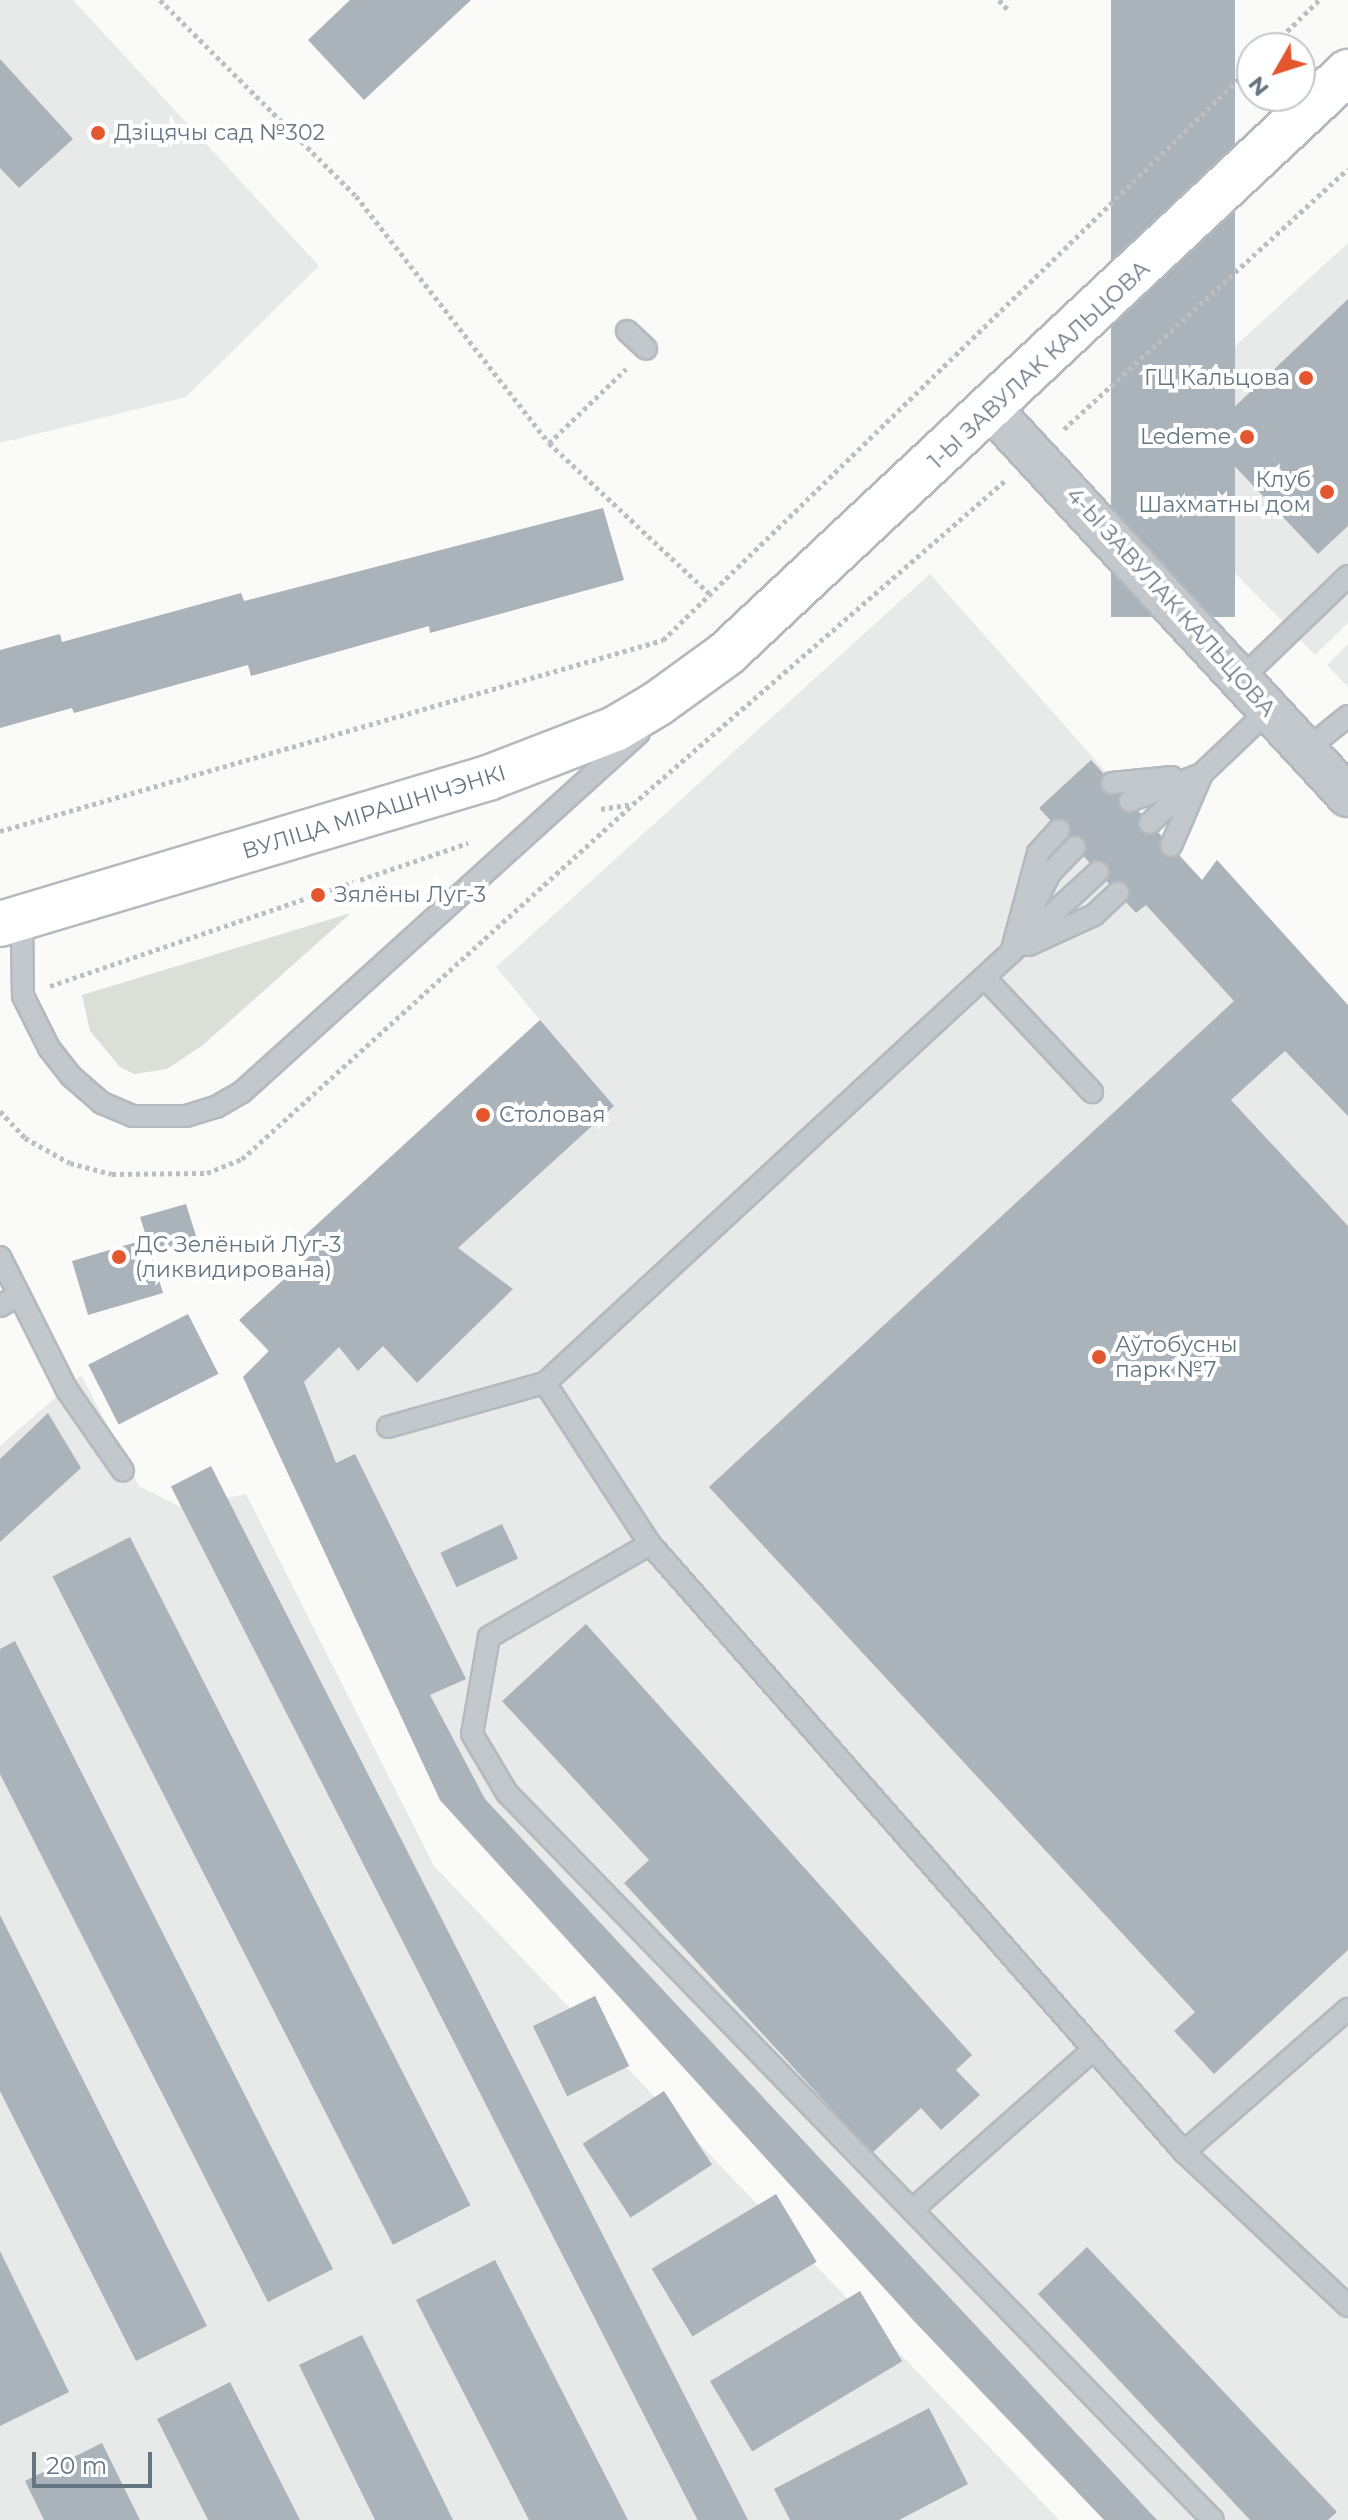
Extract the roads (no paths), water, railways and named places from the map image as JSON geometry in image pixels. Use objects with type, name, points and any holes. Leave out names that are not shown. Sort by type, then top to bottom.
[{"type":"main road","name":"1-Ы ЗАВУЛАК КАЛЬЦОВА","points":[[726,654],[992,410],[1348,72]]},
{"type":"main road","name":"ВУЛІЦА МІРАШНІЧЭНКІ","points":[[11,921],[563,751],[646,711],[726,654]]},
{"type":"street","name":"4-Ы ЗАВУЛАК КАЛЬЦОВА","points":[[992,410],[1348,796]]},
{"type":"lane","points":[[627,331],[646,349]]},
{"type":"lane","points":[[1241,679],[1348,576]]},
{"type":"lane","points":[[11,921],[23,996],[49,1048],[72,1077],[102,1103],[132,1116],[186,1116],[216,1107],[242,1092],[726,654]]},
{"type":"lane","points":[[1150,823],[1269,710]]},
{"type":"lane","points":[[1306,750],[1348,716]]},
{"type":"lane","points":[[1112,783],[1202,774]]},
{"type":"lane","points":[[1130,801],[1202,774]]},
{"type":"lane","points":[[1171,846],[1202,774]]},
{"type":"lane","points":[[1011,953],[1038,853],[1059,830]]},
{"type":"lane","points":[[1011,953],[1050,873],[1075,847]]},
{"type":"lane","points":[[388,1427],[545,1383],[1098,872]]},
{"type":"lane","points":[[1011,953],[1094,915],[1118,893]]},
{"type":"lane","points":[[984,977],[1092,1092]]},
{"type":"lane","points":[[0,1257],[67,1390],[123,1471]]},
{"type":"lane","points":[[0,1306],[19,1295]]},
{"type":"lane","points":[[545,1383],[650,1544],[1184,2152],[1348,2306]]},
{"type":"lane","points":[[650,1544],[489,1637],[472,1734],[507,1793],[1213,2520]]},
{"type":"lane","points":[[1184,2152],[1348,2009]]},
{"type":"lane","points":[[912,2210],[1094,2049]]},
{"type":"place","name":"Дзіцячы сад №302","points":[[98,133]]},
{"type":"place","name":"ГЦ Кальцова","points":[[1306,378]]},
{"type":"place","name":"Ledeme","points":[[1247,437]]},
{"type":"place","name":"Клуб Шахматны дом","points":[[1327,492]]},
{"type":"place","name":"Зялёны Луг-3","points":[[318,895]]},
{"type":"place","name":"Столовая","points":[[483,1115]]},
{"type":"place","name":"ДС Зелёный Луг-3 (ликвидирована)","points":[[119,1257]]},
{"type":"place","name":"Аўтобусны парк №7","points":[[1099,1357]]}]
